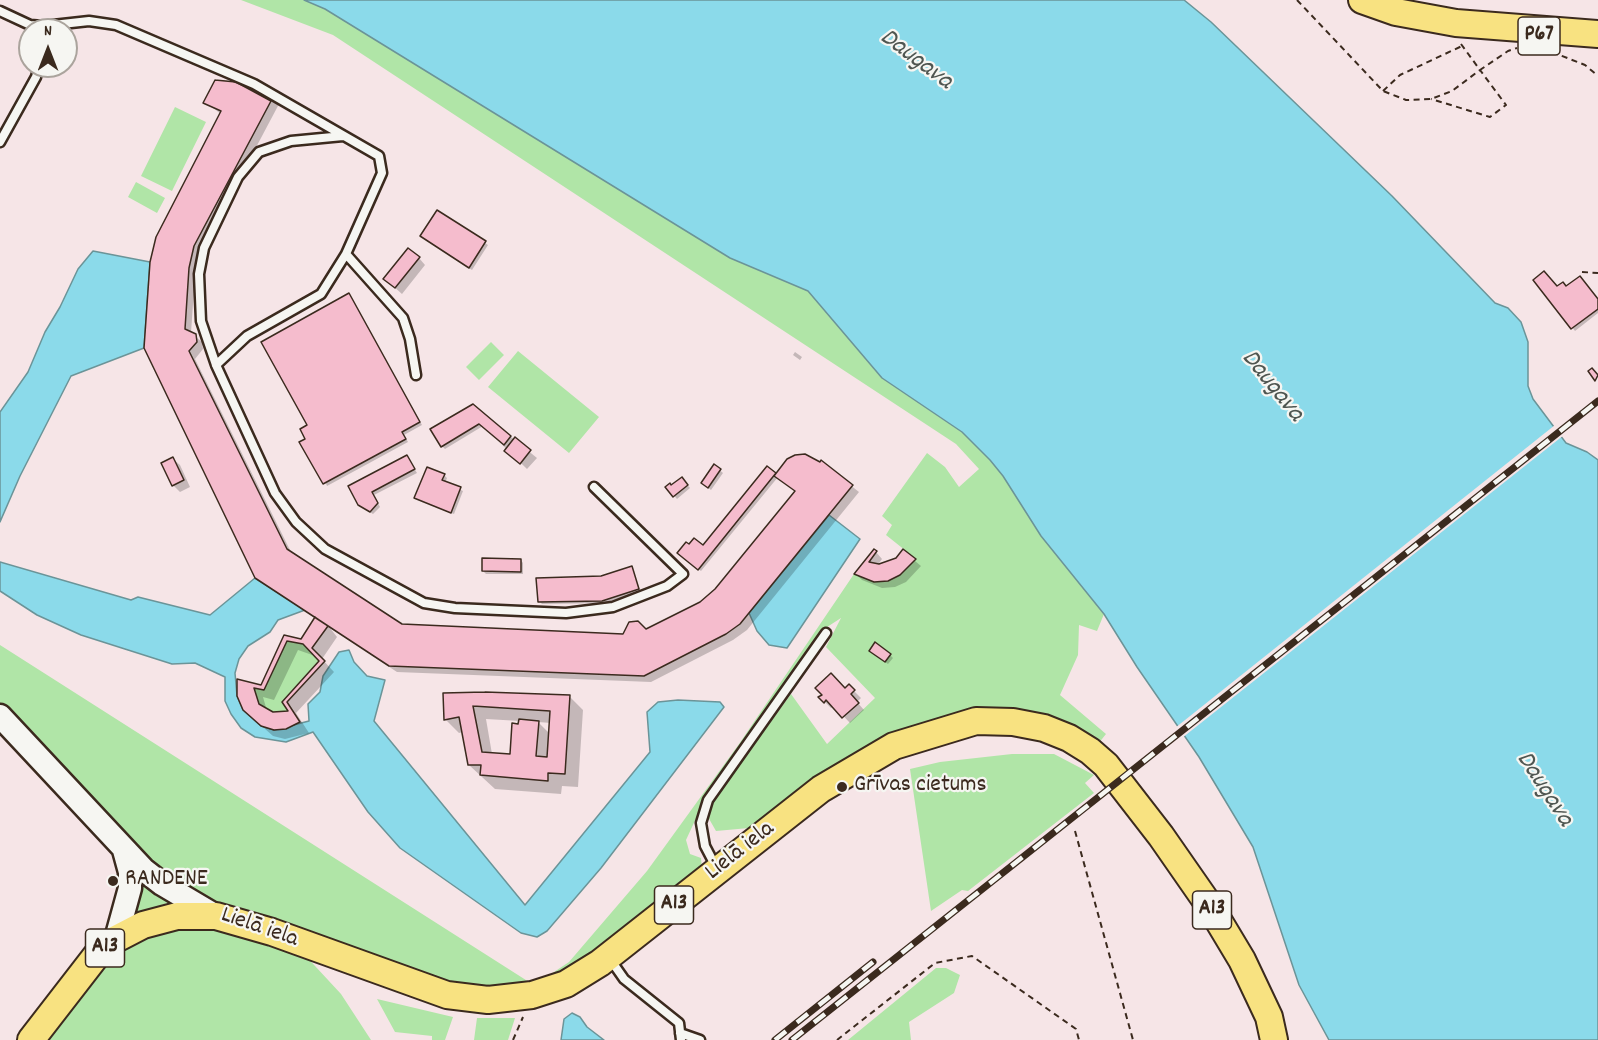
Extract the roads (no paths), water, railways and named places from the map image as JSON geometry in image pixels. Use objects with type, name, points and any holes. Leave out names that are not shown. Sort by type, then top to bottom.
[{"type":"main road","name":"P67","points":[[1362,0],[1396,12],[1598,48]]},
{"type":"main road","name":"P67","points":[[1479,25],[1598,34]]},
{"type":"main road","name":"Lielā iela","points":[[0,716],[123,849],[162,884],[216,915],[272,932],[447,995],[488,1000],[532,995],[566,984],[608,956],[821,789],[894,746],[976,721],[1013,722],[1044,728],[1069,738],[1090,751],[1106,765],[1161,837],[1209,905],[1242,960],[1269,1017],[1274,1040]]},
{"type":"main road","points":[[117,939],[130,888],[130,872],[123,849]]},
{"type":"main road","name":"A13","points":[[31,1040],[96,956],[117,939],[143,925],[177,916],[216,915]]},
{"type":"lane","points":[[0,11],[18,19]]},
{"type":"lane","points":[[78,23],[89,21],[116,25],[254,84],[379,156],[382,173],[346,254],[321,294],[247,336],[216,365]]},
{"type":"lane","points":[[0,142],[35,78]]},
{"type":"lane","points":[[343,136],[291,141],[259,152],[238,177],[204,248],[199,274],[201,321],[216,365],[275,493],[296,522],[325,549],[424,603],[455,608],[566,613],[613,607],[667,586],[683,574],[594,487]]},
{"type":"lane","points":[[346,254],[403,318],[410,339],[416,375]]},
{"type":"lane","points":[[718,870],[705,846],[701,823],[708,800],[826,633]]},
{"type":"lane","points":[[608,956],[624,979],[679,1023],[681,1036],[700,1040]]},
{"type":"water","name":"Daugava","points":[[304,0],[1184,0],[1211,22],[1392,196],[1495,303],[1508,308],[1521,322],[1528,342],[1528,386],[1533,399],[1566,443],[1587,452],[1598,460],[1598,1040],[1329,1040],[1299,985],[1253,847],[1199,757],[1137,667],[1104,614],[1041,536],[1003,476],[990,460],[962,432],[882,378],[808,291],[730,258],[325,9]]},
{"type":"water","points":[[93,251],[150,262],[144,348],[71,376],[20,476],[0,522],[0,412],[28,372],[45,332],[78,269]]},
{"type":"water","points":[[829,515],[860,539],[787,648],[769,645],[757,631],[749,613]]},
{"type":"water","points":[[0,562],[131,600],[138,597],[210,615],[255,578],[305,610],[278,620],[270,632],[248,646],[239,659],[235,673],[237,696],[243,710],[261,726],[274,730],[309,721],[308,704],[320,692],[323,676],[339,652],[349,650],[354,662],[367,676],[385,680],[374,721],[525,905],[650,752],[647,712],[658,702],[678,700],[720,702],[724,707],[601,868],[547,931],[537,937],[521,933],[400,848],[368,812],[313,732],[286,742],[255,737],[241,728],[231,714],[225,701],[225,677],[195,663],[172,664],[81,635],[37,615],[0,591]]},
{"type":"water","points":[[572,1013],[580,1017],[587,1027],[604,1040],[561,1040],[564,1019]]},
{"type":"railway","points":[[792,1040],[1598,401]]},
{"type":"railway","points":[[775,1040],[873,962]]},
{"type":"place","name":"Grīvas cietums","points":[[842,787]]},
{"type":"place","name":"RANDENE","points":[[113,881]]}]
